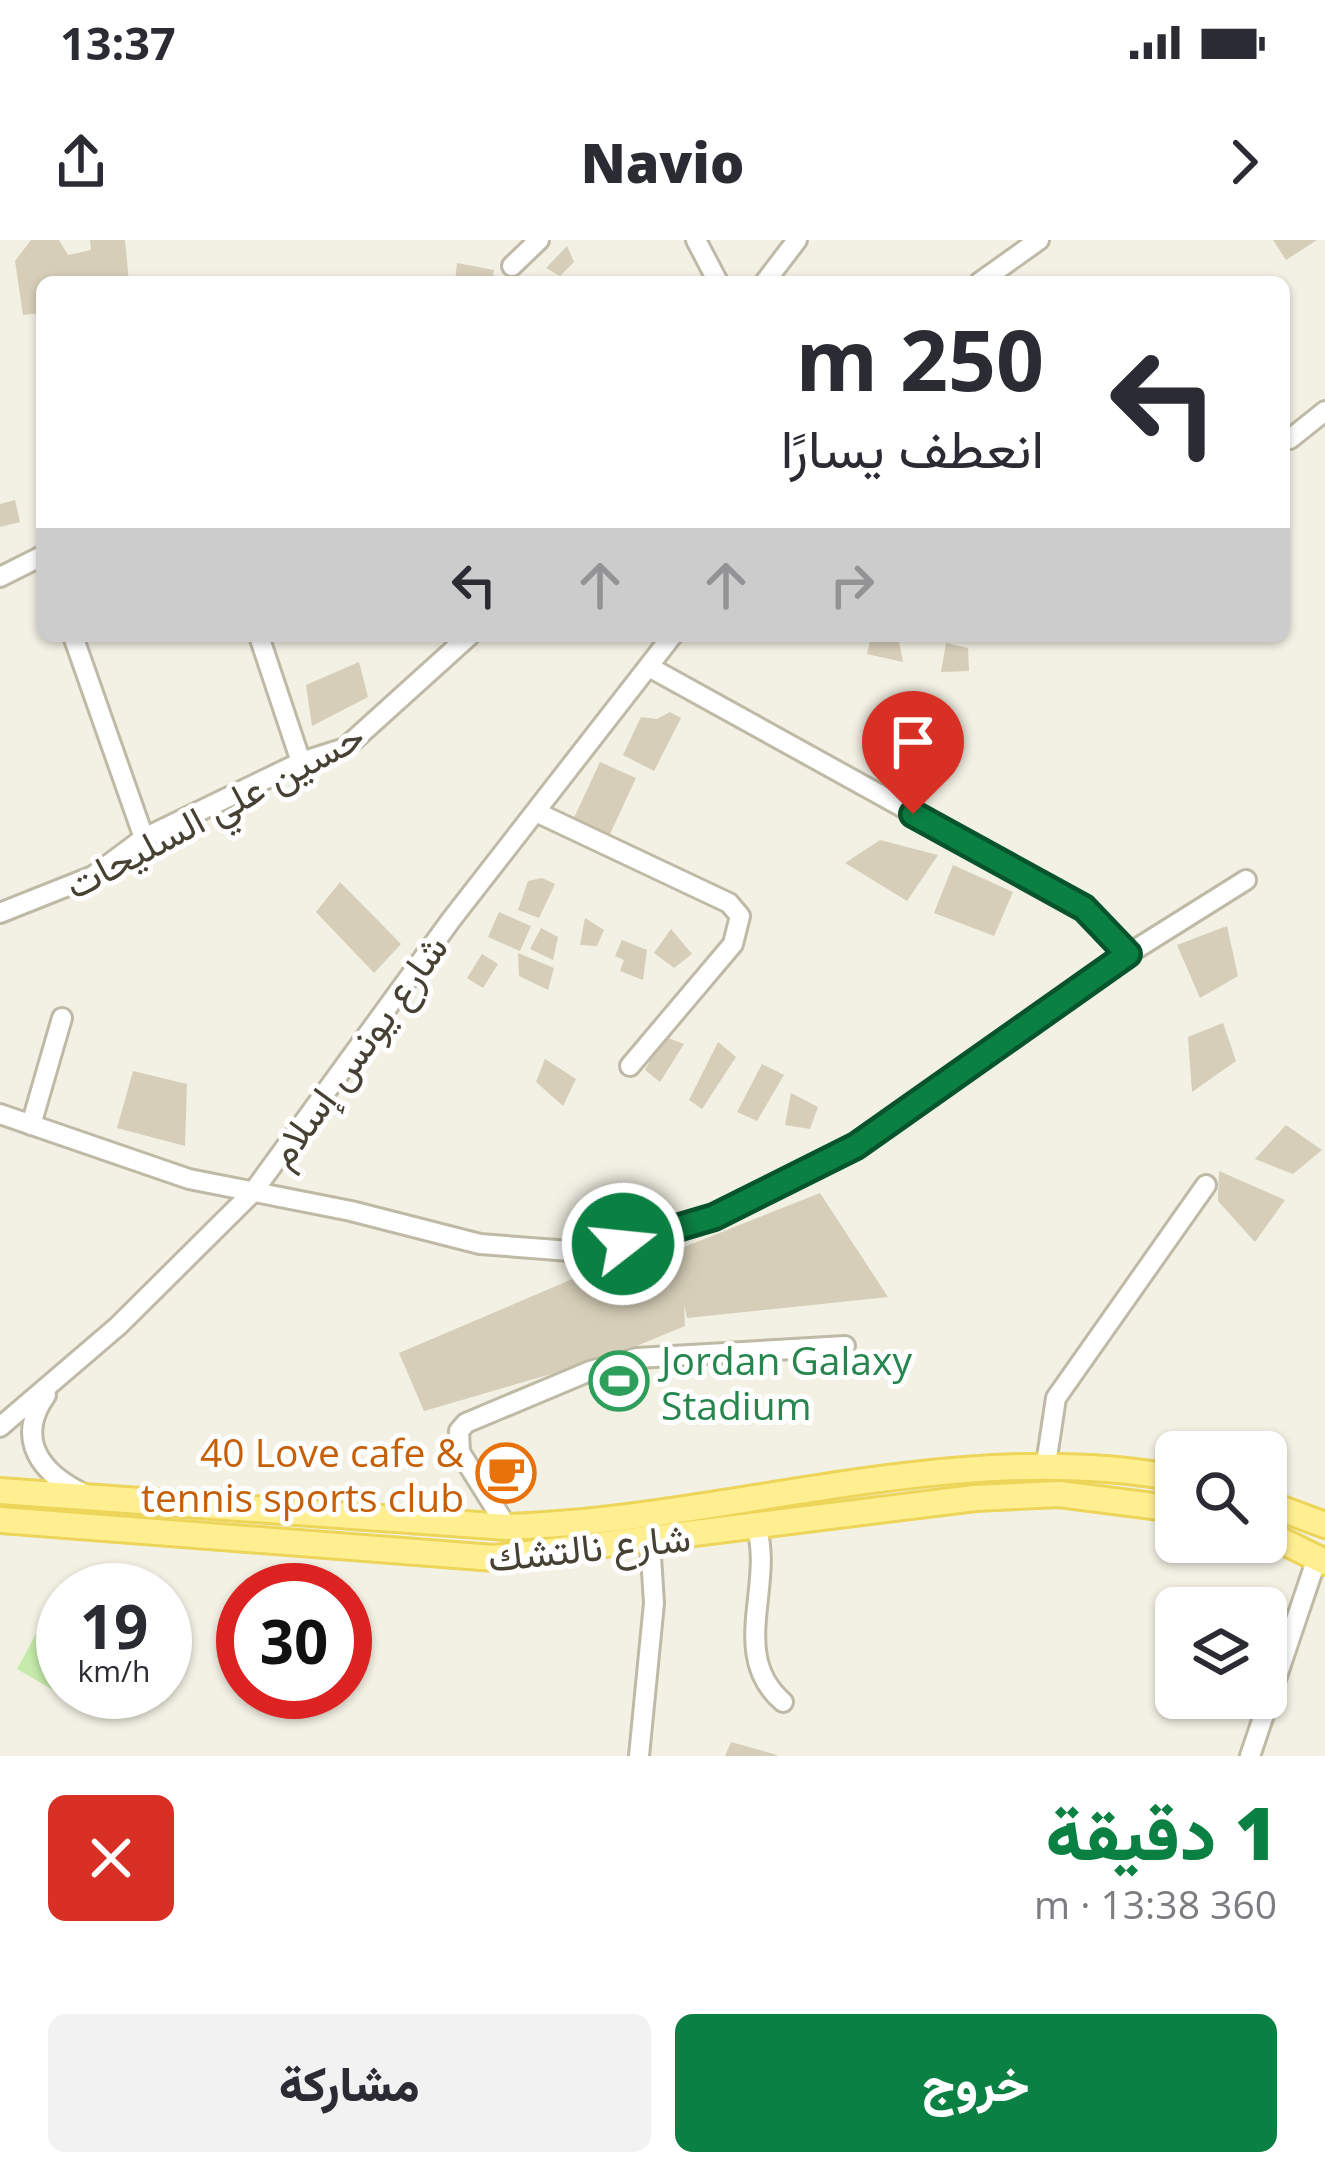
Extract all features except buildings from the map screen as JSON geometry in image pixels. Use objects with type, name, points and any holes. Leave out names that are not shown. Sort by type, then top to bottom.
[{"type":"main road","name":"شارع نالتشك","points":[[0,1491],[506,1527],[577,1525],[907,1475],[1046,1464],[1155,1476]]},
{"type":"main road","name":"شارع نالتشك","points":[[0,1520],[454,1558],[542,1556],[756,1526],[1040,1495],[1155,1506]]},
{"type":"main road","points":[[1287,1511],[1325,1525]]},
{"type":"main road","points":[[1287,1543],[1321,1560]]},
{"type":"street","points":[[512,266],[538,240]]},
{"type":"street","points":[[696,240],[715,276]]},
{"type":"street","points":[[770,276],[797,240]]},
{"type":"street","points":[[988,276],[1039,240]]},
{"type":"street","points":[[1290,439],[1325,412]]},
{"type":"street","points":[[0,577],[36,559]]},
{"type":"street","points":[[75,642],[144,838]]},
{"type":"street","points":[[261,642],[302,762]]},
{"type":"street","name":"حسين علي السليحات","points":[[0,913],[93,876],[144,838],[356,740],[462,642]]},
{"type":"street","name":"شارع يونس إسلام","points":[[1,1425],[56,1382],[190,1259],[253,1192],[668,642]]},
{"type":"street","points":[[649,667],[1084,908],[1128,954]]},
{"type":"street","points":[[536,812],[729,903],[740,916],[733,944],[630,1066]]},
{"type":"street","points":[[0,1114],[189,1179],[496,1246],[570,1251],[640,1240],[714,1217],[856,1146],[1128,954],[1246,880]]},
{"type":"street","points":[[32,1125],[62,1018]]},
{"type":"street","points":[[1046,1464],[1056,1398],[1207,1185]]},
{"type":"street","points":[[506,1527],[460,1452],[458,1431],[466,1424],[590,1371],[637,1358],[845,1346]]},
{"type":"street","points":[[56,1382],[33,1419],[32,1445],[49,1474],[92,1497]]},
{"type":"street","points":[[756,1526],[763,1548],[755,1652],[760,1676],[783,1702]]},
{"type":"street","points":[[639,1756],[654,1604],[650,1541]]},
{"type":"street","points":[[1250,1756],[1321,1560]]},
{"type":"green space","points":[[36,1634],[36,1680],[17,1669]]},
{"type":"place","name":"Jordan Galaxy Stadium","points":[[619,1381]]},
{"type":"place","name":"40 Love cafe & tennis sports club","points":[[506,1473]]},
{"type":"route","points":[[623,1244],[714,1217],[856,1146],[1128,954],[1084,908],[913,814]]}]
